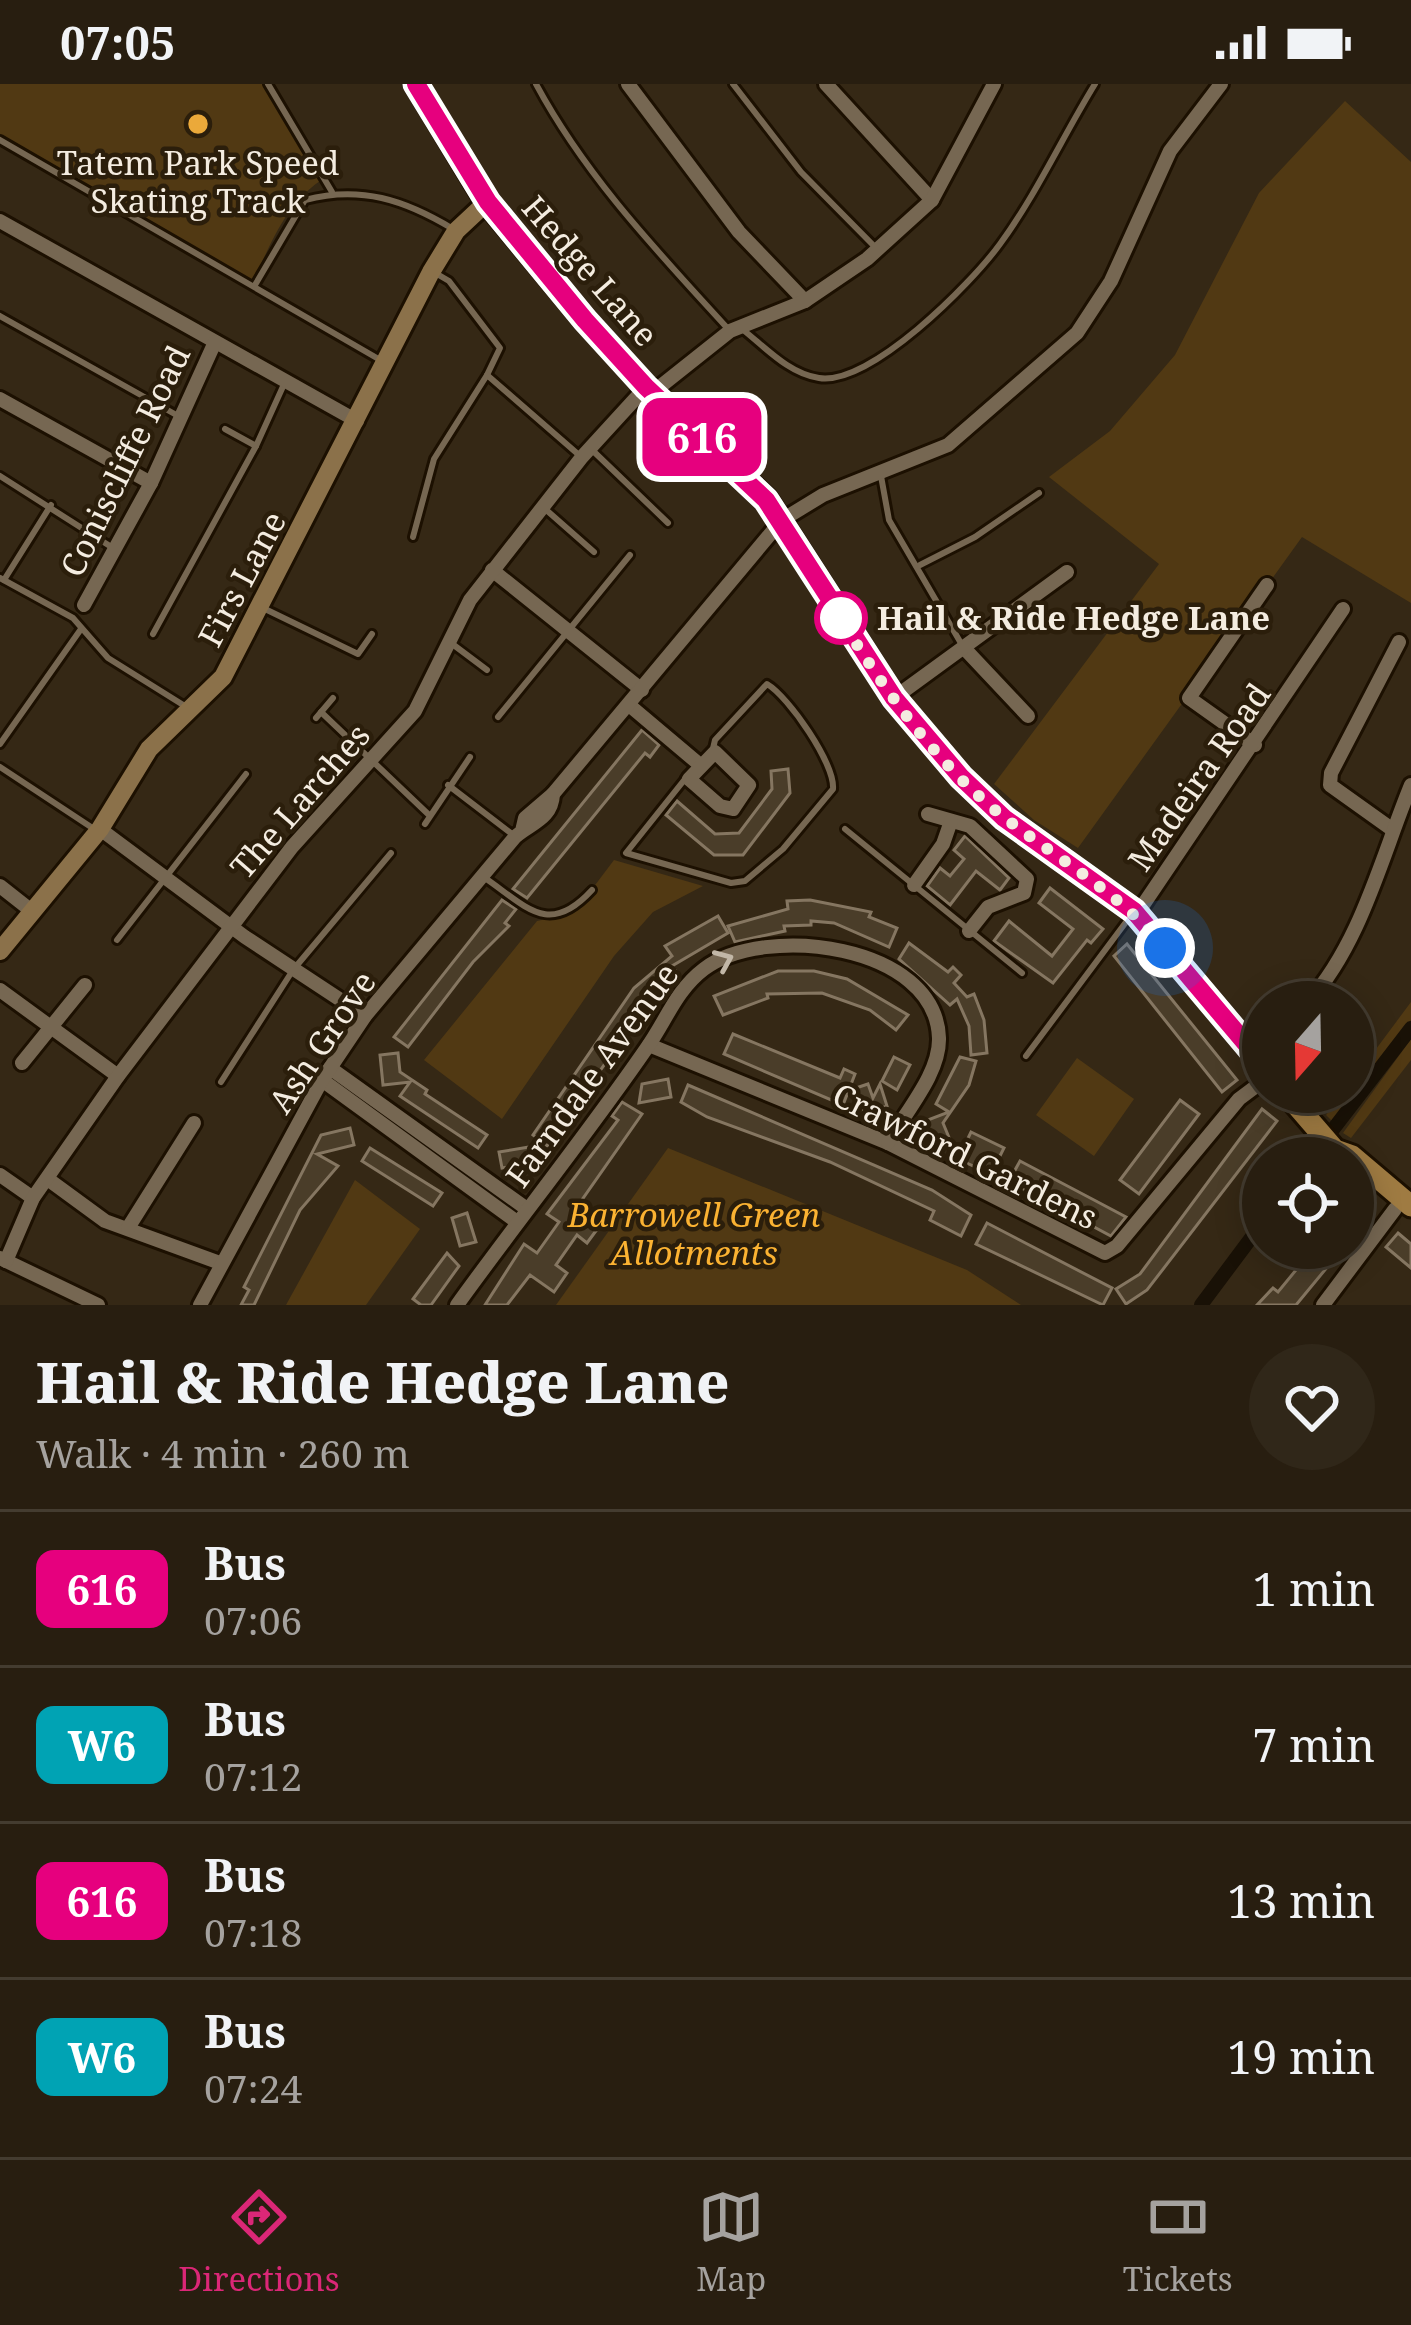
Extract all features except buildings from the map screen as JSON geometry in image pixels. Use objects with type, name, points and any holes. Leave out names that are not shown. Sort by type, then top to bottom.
[{"type":"main road","name":"Hedge Lane","points":[[416,84],[488,202],[649,390],[730,462],[782,520],[894,698],[961,777],[1004,818],[1135,913],[1242,1032]]},
{"type":"main road","points":[[1302,1113],[1322,1137]]},
{"type":"main road","points":[[1374,1176],[1407,1207]]},
{"type":"main road","points":[[1374,1187],[1407,1207]]},
{"type":"street","points":[[628,84],[739,232],[805,301]]},
{"type":"street","points":[[826,84],[932,200]]},
{"type":"street","name":"The Larches","points":[[3,1260],[33,1198],[118,1076],[229,926],[416,711],[449,641],[492,571],[586,452],[649,390],[735,329],[805,301],[878,249],[932,200],[994,84]]},
{"type":"street","points":[[782,520],[823,495],[881,476],[948,445],[1077,333],[1111,281],[1170,151],[1216,86]]},
{"type":"street","name":"Firs Lane","points":[[0,951],[99,830],[149,749],[223,677],[431,272],[456,231],[488,202]]},
{"type":"street","points":[[0,221],[357,421]]},
{"type":"street","name":"Coniscliffe Road","points":[[84,604],[151,483],[215,342]]},
{"type":"street","points":[[1,401],[151,483]]},
{"type":"street","name":"Ash Grove","points":[[200,1305],[326,1074],[365,1016],[519,834],[525,818],[544,796],[553,794],[782,520]]},
{"type":"street","points":[[492,571],[642,690]]},
{"type":"street","points":[[894,698],[1067,572]]},
{"type":"street","points":[[1255,745],[1189,698],[1268,585]]},
{"type":"street","name":"Madeira Road","points":[[1135,913],[1255,745],[1343,609]]},
{"type":"street","points":[[1393,830],[1330,785],[1331,773],[1399,642]]},
{"type":"street","points":[[964,648],[1028,716]]},
{"type":"street","points":[[629,705],[699,764]]},
{"type":"street","points":[[712,753],[748,785],[733,809],[720,806],[689,779],[699,764],[712,753]]},
{"type":"street","points":[[1326,981],[1350,939],[1411,785]]},
{"type":"street","points":[[928,814],[986,839],[1027,879],[1024,892],[988,907],[970,931]]},
{"type":"street","points":[[986,839],[1004,818]]},
{"type":"street","points":[[914,885],[943,844],[951,821]]},
{"type":"street","points":[[99,830],[229,926],[365,1016]]},
{"type":"street","points":[[0,886],[33,912]]},
{"type":"street","name":"Farndale Avenue","points":[[457,1305],[649,1045],[685,985],[709,964],[739,952],[838,947],[866,956],[917,992],[933,1013],[939,1036],[936,1064],[888,1143]]},
{"type":"street","points":[[22,1063],[85,985]]},
{"type":"street","points":[[0,990],[118,1076]]},
{"type":"street","name":"Crawford Gardens","points":[[649,1045],[888,1143],[1105,1253],[1117,1246],[1242,1097]]},
{"type":"street","points":[[326,1074],[522,1215]]},
{"type":"street","points":[[128,1228],[194,1123]]},
{"type":"street","points":[[0,1175],[33,1198]]},
{"type":"street","points":[[49,1180],[105,1221],[220,1263]]},
{"type":"street","points":[[1323,1305],[1407,1207]]},
{"type":"street","points":[[3,1260],[98,1305]]},
{"type":"lane","points":[[268,84],[332,192]]},
{"type":"lane","points":[[536,84],[563,135],[633,225],[735,329],[790,368],[817,378],[844,379],[879,359],[974,276],[1003,241],[1094,84]]},
{"type":"lane","points":[[733,84],[801,172],[878,249]]},
{"type":"lane","points":[[0,140],[386,363]]},
{"type":"lane","points":[[255,286],[304,200],[332,192],[412,203],[456,231]]},
{"type":"lane","points":[[413,537],[434,459],[500,348],[449,281],[431,272]]},
{"type":"lane","points":[[0,316],[182,418]]},
{"type":"lane","points":[[487,375],[668,524]]},
{"type":"lane","points":[[153,634],[256,446],[285,380]]},
{"type":"lane","points":[[225,429],[256,446]]},
{"type":"lane","points":[[0,476],[117,550]]},
{"type":"lane","points":[[881,476],[889,520],[920,565],[964,648]]},
{"type":"lane","points":[[920,565],[975,537],[1039,493]]},
{"type":"lane","points":[[51,505],[2,579],[49,602],[108,658],[188,708]]},
{"type":"lane","points":[[544,508],[594,552]]},
{"type":"lane","points":[[498,717],[630,555]]},
{"type":"lane","points":[[261,607],[358,654],[372,634]]},
{"type":"lane","points":[[0,744],[82,629]]},
{"type":"lane","points":[[449,641],[487,670]]},
{"type":"lane","points":[[689,779],[681,779],[626,854],[731,883],[758,875],[826,803],[833,789],[834,774],[826,760],[767,684],[715,740],[712,753]]},
{"type":"lane","points":[[333,698],[318,715],[428,814]]},
{"type":"lane","points":[[424,824],[470,757]]},
{"type":"lane","points":[[0,766],[99,830]]},
{"type":"lane","points":[[118,940],[247,774]]},
{"type":"lane","points":[[448,785],[519,834]]},
{"type":"lane","points":[[845,829],[1022,973]]},
{"type":"lane","points":[[221,1082],[293,970],[391,853]]},
{"type":"lane","points":[[483,877],[546,916],[566,914],[592,890]]},
{"type":"lane","points":[[1026,1055],[1135,913]]},
{"type":"green space","points":[[0,84],[266,84],[320,181],[288,213],[253,281],[0,135]]},
{"type":"green space","points":[[1345,101],[1411,162],[1411,603],[1302,537],[1078,848],[1034,820],[994,784],[1159,564],[1049,477],[1110,431],[1175,355],[1259,193]]},
{"type":"green space","points":[[614,860],[703,886],[653,912],[614,956],[502,1119],[424,1060],[537,921],[574,913]]},
{"type":"green space","points":[[1411,1002],[1411,1020],[1374,1067],[1374,1052]]},
{"type":"green space","points":[[1411,1039],[1411,1060],[1374,1108],[1374,1090]]},
{"type":"green space","points":[[1077,1058],[1134,1099],[1094,1156],[1036,1115]]},
{"type":"green space","points":[[1357,1113],[1370,1113],[1352,1137],[1343,1133]]},
{"type":"green space","name":"Barrowell Green Allotments","points":[[668,1148],[967,1270],[1021,1305],[556,1305]]},
{"type":"green space","points":[[355,1180],[420,1229],[366,1305],[286,1305]]},
{"type":"waterway","points":[[1327,1137],[1411,1028]]},
{"type":"waterway","points":[[1201,1305],[1242,1250]]},
{"type":"bus line","name":"616","points":[[416,84],[470,177],[585,320],[646,387],[730,462],[782,520],[894,698],[961,777],[1004,818],[1134,911],[1242,1039]]},
{"type":"place","name":"Tatem Park Speed Skating Track","points":[[198,124]]},
{"type":"place","name":"Hail & Ride Hedge Lane","points":[[841,618]]},
{"type":"route","points":[[841,618],[832,604],[894,698],[961,777],[1004,818],[1111,892],[1165,948]]}]
